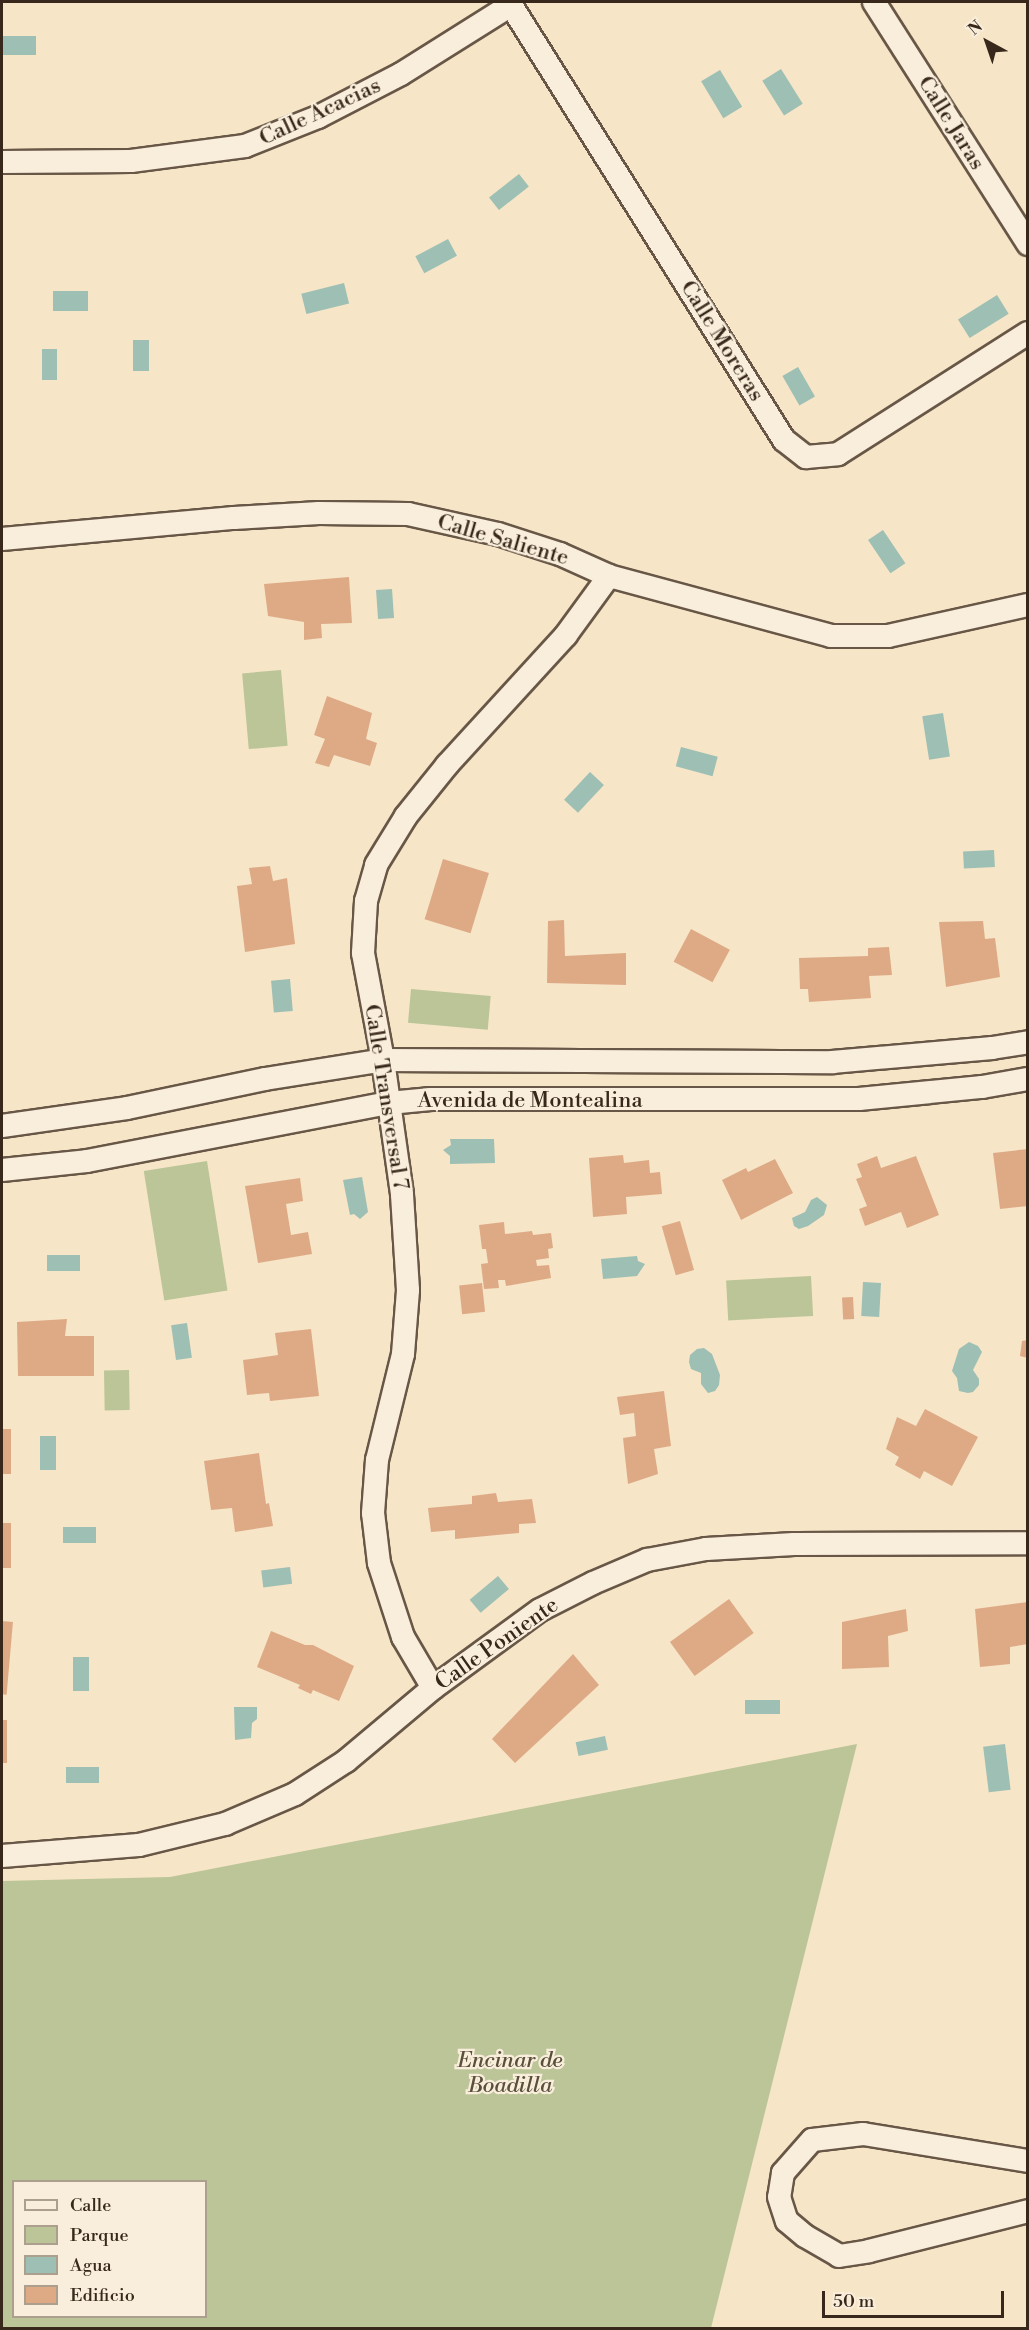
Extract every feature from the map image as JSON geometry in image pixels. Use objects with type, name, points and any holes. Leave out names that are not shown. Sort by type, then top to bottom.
[{"type":"street","name":"Calle Jaras","points":[[874,2],[1028,244]]},
{"type":"street","name":"Calle Acacias","points":[[2,162],[130,161],[245,146],[318,117],[400,74],[510,3]]},
{"type":"street","name":"Calle Moreras","points":[[510,3],[784,440],[806,457],[837,454],[1028,333]]},
{"type":"street","name":"Calle Saliente","points":[[2,539],[234,518],[319,513],[408,514],[498,534],[560,554],[609,576],[831,636],[888,636],[1028,605]]},
{"type":"street","name":"Calle Transversal 7","points":[[434,1688],[403,1638],[379,1563],[373,1512],[377,1460],[403,1354],[408,1290],[402,1194],[383,1060],[363,953],[366,902],[376,865],[406,816],[447,765],[566,635],[609,576]]},
{"type":"street","name":"Avenida de Montealina","points":[[2,1126],[127,1108],[265,1080],[383,1060],[832,1062],[992,1048],[1028,1042]]},
{"type":"street","name":"Avenida de Montealina","points":[[2,1170],[87,1161],[388,1103],[431,1099],[859,1099],[982,1087],[1028,1079]]},
{"type":"street","name":"Calle Poniente","points":[[2,1856],[139,1845],[225,1824],[295,1794],[329,1772],[434,1688],[540,1610],[592,1583],[647,1560],[706,1549],[783,1545],[1028,1543]]},
{"type":"street","points":[[1028,2161],[863,2134],[812,2140],[783,2173],[779,2198],[787,2221],[805,2236],[838,2256],[868,2252],[1028,2211]]},
{"type":"green space","points":[[281,670],[288,746],[249,749],[242,673]]},
{"type":"green space","points":[[411,989],[491,996],[488,1030],[408,1023]]},
{"type":"green space","points":[[207,1161],[227,1290],[164,1300],[144,1171]]},
{"type":"green space","points":[[811,1276],[813,1316],[728,1320],[726,1280]]},
{"type":"green space","points":[[104,1370],[129,1370],[130,1410],[105,1410]]},
{"type":"green space","name":"Encinar de Boadilla","points":[[857,1744],[711,2328],[2,2328],[2,1881],[170,1877]]},
{"type":"water","points":[[2,36],[36,36],[36,55],[2,55]]},
{"type":"water","points":[[781,69],[803,104],[784,115],[762,81]]},
{"type":"water","points":[[720,70],[742,107],[723,118],[701,81]]},
{"type":"water","points":[[519,174],[529,187],[499,210],[489,197]]},
{"type":"water","points":[[448,239],[457,256],[424,273],[415,256]]},
{"type":"water","points":[[344,283],[349,303],[306,314],[301,294]]},
{"type":"water","points":[[53,291],[88,291],[88,311],[53,311]]},
{"type":"water","points":[[997,295],[1009,314],[970,338],[958,319]]},
{"type":"water","points":[[133,340],[149,340],[149,371],[133,371]]},
{"type":"water","points":[[42,349],[57,349],[57,380],[42,380]]},
{"type":"water","points":[[798,367],[815,396],[799,405],[782,376]]},
{"type":"water","points":[[883,530],[905,563],[890,573],[868,540]]},
{"type":"water","points":[[392,589],[394,618],[378,619],[376,590]]},
{"type":"water","points":[[943,713],[950,756],[929,760],[922,716]]},
{"type":"water","points":[[681,747],[718,757],[713,776],[676,766]]},
{"type":"water","points":[[590,772],[604,785],[578,813],[564,800]]},
{"type":"water","points":[[994,850],[995,867],[964,869],[963,852]]},
{"type":"water","points":[[290,979],[293,1011],[274,1013],[271,981]]},
{"type":"water","points":[[450,1139],[494,1139],[495,1163],[450,1164],[450,1156],[443,1150],[451,1145]]},
{"type":"water","points":[[362,1177],[368,1212],[360,1219],[354,1214],[350,1215],[343,1180]]},
{"type":"water","points":[[817,1197],[827,1205],[824,1215],[808,1226],[799,1229],[794,1226],[792,1218],[805,1212],[811,1200]]},
{"type":"water","points":[[47,1255],[80,1255],[80,1271],[47,1271]]},
{"type":"water","points":[[637,1256],[638,1261],[645,1264],[637,1276],[603,1279],[601,1259]]},
{"type":"water","points":[[863,1282],[881,1283],[879,1317],[861,1316]]},
{"type":"water","points":[[187,1323],[192,1358],[176,1360],[171,1325]]},
{"type":"water","points":[[969,1342],[978,1346],[982,1352],[973,1370],[979,1379],[979,1385],[973,1392],[968,1393],[959,1391],[957,1378],[952,1371],[959,1349]]},
{"type":"water","points":[[704,1348],[712,1354],[720,1375],[719,1385],[715,1391],[708,1393],[701,1384],[701,1373],[691,1369],[689,1362],[690,1355],[697,1349]]},
{"type":"water","points":[[40,1436],[56,1436],[56,1470],[40,1470]]},
{"type":"water","points":[[63,1527],[96,1527],[96,1543],[63,1543]]},
{"type":"water","points":[[290,1567],[292,1584],[263,1587],[261,1571]]},
{"type":"water","points":[[498,1576],[509,1589],[481,1613],[470,1600]]},
{"type":"water","points":[[73,1657],[89,1657],[89,1691],[73,1691]]},
{"type":"water","points":[[745,1700],[780,1700],[780,1714],[745,1714]]},
{"type":"water","points":[[234,1707],[257,1707],[257,1719],[252,1723],[251,1738],[235,1740]]},
{"type":"water","points":[[605,1736],[608,1750],[579,1756],[576,1742]]},
{"type":"water","points":[[1005,1744],[1011,1790],[989,1792],[983,1747]]},
{"type":"water","points":[[66,1767],[99,1767],[99,1783],[66,1783]]},
{"type":"building","points":[[349,577],[352,623],[321,624],[322,638],[304,640],[304,622],[268,616],[264,584]]},
{"type":"building","points":[[327,696],[372,713],[366,739],[377,743],[370,766],[334,755],[329,767],[315,763],[325,739],[314,735]]},
{"type":"building","points":[[443,859],[489,873],[470,933],[425,919]]},
{"type":"building","points":[[270,866],[273,881],[287,878],[295,944],[245,952],[237,886],[252,884],[249,868]]},
{"type":"building","points":[[564,920],[565,956],[626,953],[626,985],[547,983],[548,921]]},
{"type":"building","points":[[983,921],[985,939],[995,938],[1000,977],[946,987],[939,922]]},
{"type":"building","points":[[691,929],[730,950],[712,982],[674,962]]},
{"type":"building","points":[[889,947],[892,975],[869,976],[871,998],[809,1002],[808,989],[800,989],[799,958],[868,956],[868,948]]},
{"type":"building","points":[[1028,1149],[1028,1206],[1000,1209],[993,1153]]},
{"type":"building","points":[[623,1155],[624,1163],[649,1160],[650,1173],[660,1172],[662,1194],[626,1197],[627,1214],[593,1217],[589,1158]]},
{"type":"building","points":[[877,1156],[881,1168],[916,1156],[939,1215],[907,1228],[901,1212],[865,1226],[859,1209],[867,1206],[856,1179],[862,1177],[857,1164]]},
{"type":"building","points":[[775,1159],[793,1193],[741,1220],[722,1180],[746,1168],[748,1172]]},
{"type":"building","points":[[300,1178],[303,1201],[286,1204],[291,1235],[308,1232],[312,1254],[258,1263],[245,1186]]},
{"type":"building","points":[[680,1221],[694,1270],[676,1275],[662,1226]]},
{"type":"building","points":[[504,1222],[505,1234],[532,1231],[533,1235],[551,1233],[553,1248],[548,1249],[549,1258],[536,1260],[537,1266],[549,1265],[551,1278],[506,1286],[505,1280],[498,1280],[499,1288],[484,1289],[481,1264],[488,1263],[486,1249],[482,1249],[479,1225]]},
{"type":"building","points":[[482,1283],[485,1312],[462,1314],[459,1285]]},
{"type":"building","points":[[853,1297],[854,1319],[843,1320],[842,1298]]},
{"type":"building","points":[[67,1319],[65,1336],[94,1336],[94,1376],[18,1376],[17,1322]]},
{"type":"building","points":[[311,1329],[319,1396],[270,1401],[269,1393],[247,1395],[243,1360],[278,1355],[275,1333]]},
{"type":"building","points":[[1028,1340],[1028,1358],[1020,1356],[1022,1341]]},
{"type":"building","points":[[664,1391],[671,1446],[654,1449],[658,1474],[628,1484],[623,1438],[636,1436],[634,1413],[620,1415],[617,1397]]},
{"type":"building","points":[[925,1409],[978,1437],[952,1486],[924,1471],[920,1479],[895,1465],[899,1457],[886,1449],[897,1417],[916,1426]]},
{"type":"building","points":[[2,1429],[11,1429],[11,1474],[2,1474]]},
{"type":"building","points":[[259,1453],[266,1504],[269,1503],[273,1526],[235,1532],[232,1508],[211,1510],[204,1461]]},
{"type":"building","points":[[496,1493],[498,1502],[532,1499],[536,1523],[519,1524],[519,1533],[455,1539],[455,1530],[431,1532],[428,1508],[472,1504],[472,1496]]},
{"type":"building","points":[[2,1523],[11,1523],[11,1568],[2,1568]]},
{"type":"building","points":[[729,1599],[754,1633],[695,1676],[670,1642]]},
{"type":"building","points":[[1028,1602],[1028,1644],[1010,1647],[1010,1664],[980,1667],[975,1609]]},
{"type":"building","points":[[906,1609],[908,1631],[888,1636],[889,1667],[842,1669],[842,1622]]},
{"type":"building","points":[[2,1621],[13,1622],[7,1695],[2,1694]]},
{"type":"building","points":[[271,1631],[305,1645],[313,1645],[354,1666],[339,1701],[313,1690],[311,1694],[298,1688],[300,1685],[257,1667]]},
{"type":"building","points":[[573,1654],[599,1685],[515,1763],[492,1739]]},
{"type":"building","points":[[2,1720],[7,1720],[7,1763],[2,1763]]}]
